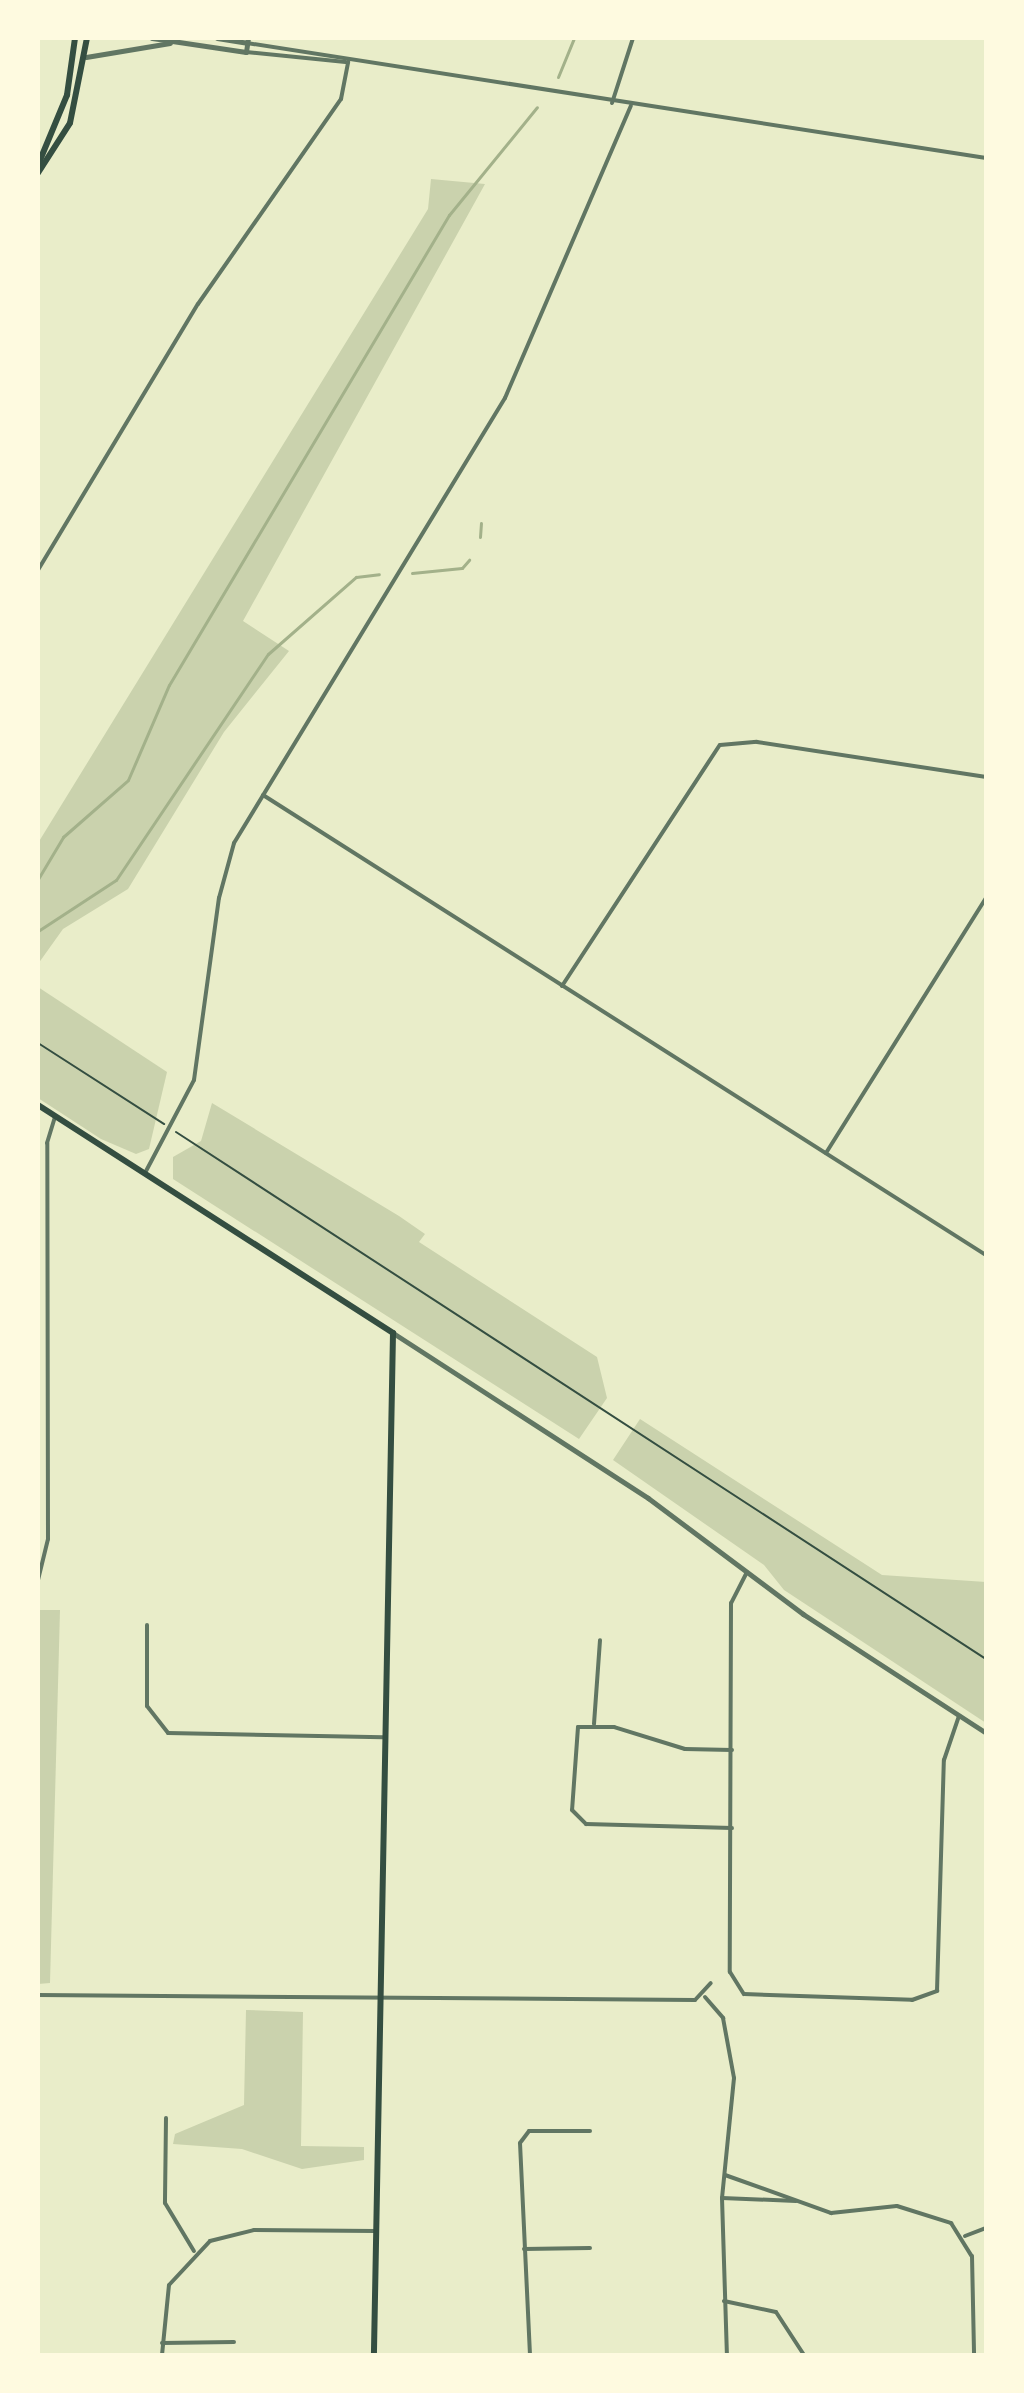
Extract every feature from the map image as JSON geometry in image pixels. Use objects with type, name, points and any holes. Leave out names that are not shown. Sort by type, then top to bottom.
[{"type":"main road","points":[[38,165],[67,95],[75,38]]},
{"type":"main road","points":[[38,173],[70,123],[86,57],[87,38]]},
{"type":"main road","points":[[38,1105],[393,1333],[383,1737],[374,2355]]},
{"type":"street","points":[[152,38],[246,52],[348,62],[986,158]]},
{"type":"street","points":[[217,38],[248,40],[348,62]]},
{"type":"street","points":[[612,103],[633,38]]},
{"type":"street","points":[[227,49],[229,39]]},
{"type":"street","points":[[246,52],[248,40]]},
{"type":"street","points":[[86,57],[183,42]]},
{"type":"street","points":[[38,570],[198,304],[341,99],[348,62]]},
{"type":"street","points":[[145,1173],[172,1130],[197,1068],[224,870],[263,795],[500,407],[631,106]]},
{"type":"street","points":[[562,987],[720,745],[757,742],[986,777]]},
{"type":"street","points":[[263,795],[986,1255]]},
{"type":"street","points":[[826,1153],[986,898]]},
{"type":"street","points":[[38,1580],[48,1539],[47,1143],[55,1116]]},
{"type":"street","points":[[393,1333],[648,1498],[747,1572],[986,1733]]},
{"type":"street","points":[[747,1572],[731,1603],[730,1972],[740,1991],[756,1998],[912,2000],[933,1996],[942,1982],[944,1760],[959,1716]]},
{"type":"street","points":[[147,1625],[147,1706],[161,1730],[383,1737]]},
{"type":"street","points":[[594,1724],[600,1640]]},
{"type":"street","points":[[732,1750],[685,1749],[594,1724],[578,1727],[573,1736],[575,1820],[732,1828]]},
{"type":"street","points":[[705,1997],[711,1983]]},
{"type":"street","points":[[38,1995],[705,1997],[723,2018],[733,2066],[722,2198],[727,2355]]},
{"type":"street","points":[[166,2118],[167,2211],[194,2251]]},
{"type":"street","points":[[530,2355],[521,2138],[529,2131],[590,2131]]},
{"type":"street","points":[[725,2175],[831,2213],[916,2209],[965,2236],[973,2264],[974,2355]]},
{"type":"street","points":[[722,2198],[798,2201]]},
{"type":"street","points":[[965,2236],[986,2228]]},
{"type":"street","points":[[162,2355],[169,2285],[194,2251],[242,2230],[375,2231]]},
{"type":"street","points":[[524,2249],[590,2248]]},
{"type":"street","points":[[724,2301],[776,2312],[804,2355]]},
{"type":"street","points":[[162,2343],[234,2342]]},
{"type":"path","points":[[38,1043],[986,1659]]},
{"type":"green space","points":[[431,179],[485,184],[243,621],[289,651],[224,732],[128,889],[63,929],[38,964],[38,843],[428,209]]},
{"type":"green space","points":[[38,987],[167,1072],[149,1149],[136,1154],[101,1139],[38,1098]]},
{"type":"green space","points":[[212,1103],[399,1216],[425,1234],[419,1242],[597,1357],[607,1398],[579,1439],[173,1179],[173,1157],[201,1141]]},
{"type":"green space","points":[[640,1419],[882,1575],[986,1582],[986,1723],[784,1590],[764,1565],[613,1460]]},
{"type":"green space","points":[[38,1610],[60,1610],[50,1983],[38,1984]]},
{"type":"green space","points":[[246,2010],[303,2012],[301,2146],[364,2147],[364,2160],[302,2169],[242,2149],[173,2144],[175,2134],[244,2105]]},
{"type":"waterway","points":[[558,77],[574,38]]},
{"type":"waterway","points":[[38,879],[63,837],[128,780],[169,685],[449,215],[537,107]]},
{"type":"waterway","points":[[480,537],[481,523]]},
{"type":"waterway","points":[[412,573],[462,568],[469,560]]},
{"type":"waterway","points":[[38,931],[116,880],[268,654],[356,577],[379,574]]}]
